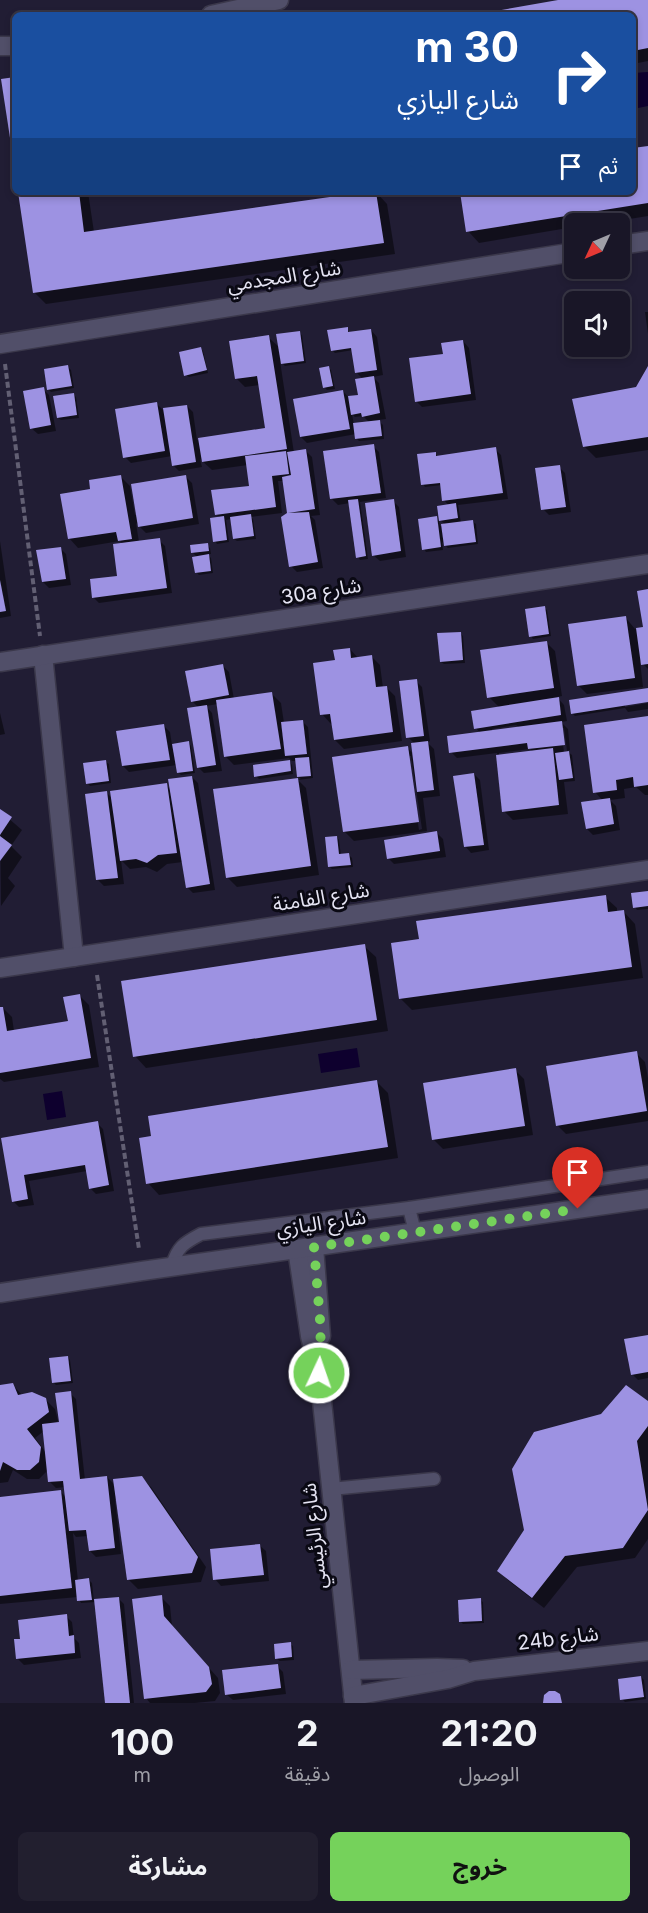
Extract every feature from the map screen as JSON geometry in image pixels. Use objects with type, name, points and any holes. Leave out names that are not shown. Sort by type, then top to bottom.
[{"type":"street","points":[[225,12],[279,0]]},
{"type":"street","points":[[630,244],[648,241]]},
{"type":"street","name":"شارع المجدمي","points":[[1,343],[564,254]]},
{"type":"street","name":"30a شارع","points":[[0,662],[648,564]]},
{"type":"street","points":[[43,655],[74,957]]},
{"type":"street","name":"شارع الفامنة","points":[[0,968],[648,870]]},
{"type":"street","name":"شارع اليازي","points":[[0,1293],[648,1198]]},
{"type":"street","name":"شارع الرئيسي","points":[[306,1248],[321,1343],[318,1365],[354,1700]]},
{"type":"street","name":"24b شارع","points":[[354,1700],[442,1681],[474,1671],[648,1651]]},
{"type":"street","name":"24b شارع","points":[[351,1670],[436,1668],[474,1671]]},
{"type":"lane","points":[[172,1266],[176,1252],[186,1241],[201,1234],[409,1208],[648,1172]]},
{"type":"lane","points":[[409,1208],[414,1232]]},
{"type":"lane","points":[[331,1489],[434,1479]]},
{"type":"path","points":[[1,343],[43,655]]},
{"type":"path","points":[[94,954],[142,1271]]},
{"type":"shaded area","points":[[648,72],[648,106],[636,108],[636,73]]},
{"type":"shaded area","points":[[357,1048],[360,1067],[321,1073],[318,1054]]},
{"type":"shaded area","points":[[62,1091],[66,1117],[47,1120],[43,1094]]},
{"type":"building","points":[[558,0],[648,0],[648,48],[636,50],[636,12],[490,12]]},
{"type":"building","points":[[12,77],[12,151],[1,79]]},
{"type":"building","points":[[648,146],[648,203],[585,213],[564,213],[564,216],[466,232],[460,195],[636,195],[636,148]]},
{"type":"building","points":[[18,195],[79,195],[84,232],[344,195],[376,195],[384,243],[33,293]]},
{"type":"building","points":[[348,327],[348,332],[371,329],[377,370],[355,373],[351,348],[331,351],[327,330]]},
{"type":"building","points":[[300,331],[304,361],[281,364],[276,334]]},
{"type":"building","points":[[269,335],[287,449],[202,462],[198,438],[265,428],[257,376],[235,379],[229,341]]},
{"type":"building","points":[[463,340],[471,394],[415,402],[409,358],[443,354],[441,343]]},
{"type":"building","points":[[201,347],[207,370],[184,376],[179,352]]},
{"type":"building","points":[[68,365],[72,386],[47,390],[44,369]]},
{"type":"building","points":[[329,366],[333,386],[323,388],[319,368]]},
{"type":"building","points":[[648,366],[648,437],[583,447],[572,399],[636,387]]},
{"type":"building","points":[[374,376],[380,413],[362,417],[361,413],[351,415],[348,396],[358,395],[355,379]]},
{"type":"building","points":[[44,387],[51,425],[30,429],[23,391]]},
{"type":"building","points":[[343,390],[350,429],[300,437],[293,399]]},
{"type":"building","points":[[74,393],[77,415],[57,418],[53,396]]},
{"type":"building","points":[[157,402],[165,451],[123,458],[115,409]]},
{"type":"building","points":[[187,405],[196,462],[172,466],[163,408]]},
{"type":"building","points":[[380,420],[382,436],[355,439],[353,423]]},
{"type":"building","points":[[374,444],[381,493],[330,499],[323,451]]},
{"type":"building","points":[[496,447],[503,493],[442,501],[440,483],[421,485],[417,454],[436,452],[436,456]]},
{"type":"building","points":[[306,449],[315,509],[288,513],[309,512],[318,562],[289,567],[281,517],[287,513],[282,477],[291,475],[287,452]]},
{"type":"building","points":[[286,451],[289,474],[272,476],[276,507],[215,515],[211,490],[249,486],[245,456]]},
{"type":"building","points":[[560,465],[566,507],[541,510],[535,468]]},
{"type":"building","points":[[121,475],[132,539],[118,541],[116,532],[68,539],[60,494],[90,489],[89,480]]},
{"type":"building","points":[[186,475],[193,518],[138,527],[131,484]]},
{"type":"building","points":[[358,499],[366,556],[356,558],[348,500]]},
{"type":"building","points":[[394,499],[401,551],[372,556],[365,503]]},
{"type":"building","points":[[456,503],[458,518],[439,521],[437,506]]},
{"type":"building","points":[[251,514],[254,536],[233,539],[230,517]]},
{"type":"building","points":[[224,516],[227,540],[213,542],[210,518]]},
{"type":"building","points":[[437,516],[441,547],[422,550],[418,519]]},
{"type":"building","points":[[473,520],[476,542],[444,546],[441,524]]},
{"type":"building","points":[[160,538],[167,588],[92,598],[90,579],[117,576],[113,544]]},
{"type":"building","points":[[208,543],[209,551],[191,553],[190,545]]},
{"type":"building","points":[[61,547],[66,579],[42,582],[36,550]]},
{"type":"building","points":[[209,554],[211,571],[195,573],[192,557]]},
{"type":"building","points":[[0,580],[6,611],[0,612]]},
{"type":"building","points":[[648,589],[648,664],[641,665],[636,628],[643,627],[637,591]]},
{"type":"building","points":[[545,606],[549,634],[529,637],[525,609]]},
{"type":"building","points":[[626,616],[635,678],[577,686],[568,624]]},
{"type":"building","points":[[461,632],[463,660],[440,662],[437,633]]},
{"type":"building","points":[[547,641],[554,688],[487,698],[480,650]]},
{"type":"building","points":[[350,648],[351,658],[372,655],[376,687],[387,686],[393,732],[334,740],[330,714],[320,715],[313,663],[335,660],[333,650]]},
{"type":"building","points":[[223,664],[229,695],[191,702],[185,671]]},
{"type":"building","points":[[417,679],[424,736],[406,738],[399,681]]},
{"type":"building","points":[[648,688],[648,702],[571,714],[569,700]]},
{"type":"building","points":[[272,692],[281,749],[224,757],[216,700]]},
{"type":"building","points":[[559,697],[561,715],[474,729],[471,711]]},
{"type":"building","points":[[207,705],[216,765],[197,768],[187,708]]},
{"type":"building","points":[[648,716],[648,785],[634,787],[633,777],[616,780],[617,790],[593,793],[584,725]]},
{"type":"building","points":[[303,720],[307,754],[285,756],[281,722]]},
{"type":"building","points":[[562,721],[565,745],[528,749],[527,743],[449,753],[447,736]]},
{"type":"building","points":[[164,724],[170,760],[122,766],[116,731]]},
{"type":"building","points":[[189,741],[193,771],[177,773],[172,744]]},
{"type":"building","points":[[428,741],[434,790],[417,792],[411,743]]},
{"type":"building","points":[[408,746],[419,822],[343,832],[332,757]]},
{"type":"building","points":[[553,748],[559,805],[502,812],[496,755]]},
{"type":"building","points":[[569,751],[573,778],[559,780],[555,753]]},
{"type":"building","points":[[309,757],[311,776],[297,777],[295,758]]},
{"type":"building","points":[[106,760],[109,781],[86,784],[83,763]]},
{"type":"building","points":[[290,760],[291,771],[254,777],[253,765]]},
{"type":"building","points":[[474,773],[484,845],[464,847],[453,776]]},
{"type":"building","points":[[192,776],[210,884],[186,888],[168,779]]},
{"type":"building","points":[[298,778],[311,866],[226,878],[213,789]]},
{"type":"building","points":[[167,783],[177,853],[158,855],[147,863],[136,859],[120,861],[110,791]]},
{"type":"building","points":[[107,791],[118,878],[96,880],[85,794]]},
{"type":"building","points":[[610,798],[614,824],[586,829],[581,802]]},
{"type":"building","points":[[0,809],[12,817],[0,835]]},
{"type":"building","points":[[437,831],[440,851],[387,859],[384,840]]},
{"type":"building","points":[[0,836],[12,845],[0,861]]},
{"type":"building","points":[[337,836],[339,854],[349,853],[351,865],[328,867],[325,837]]},
{"type":"building","points":[[648,891],[648,906],[633,908],[631,893]]},
{"type":"building","points":[[606,895],[608,912],[624,910],[632,967],[399,999],[391,943],[419,939],[416,921]]},
{"type":"building","points":[[365,944],[377,1020],[133,1057],[121,981]]},
{"type":"building","points":[[80,994],[91,1058],[0,1073],[0,1007],[3,1007],[7,1031],[68,1021],[63,997]]},
{"type":"building","points":[[637,1051],[647,1111],[556,1126],[546,1066]]},
{"type":"building","points":[[516,1068],[525,1126],[432,1140],[423,1083]]},
{"type":"building","points":[[377,1080],[388,1147],[146,1184],[139,1138],[151,1136],[148,1116]]},
{"type":"building","points":[[98,1121],[109,1185],[89,1189],[85,1165],[24,1175],[28,1199],[12,1202],[1,1138]]},
{"type":"building","points":[[648,1335],[648,1372],[631,1375],[624,1339]]},
{"type":"building","points":[[68,1356],[71,1381],[52,1383],[49,1358]]},
{"type":"building","points":[[13,1383],[18,1395],[32,1392],[46,1398],[49,1412],[27,1429],[41,1447],[39,1462],[30,1470],[17,1470],[3,1462],[0,1471],[0,1385]]},
{"type":"building","points":[[626,1385],[648,1401],[648,1426],[637,1441],[648,1510],[623,1548],[565,1556],[532,1598],[497,1571],[524,1530],[512,1469],[534,1432],[601,1414]]},
{"type":"building","points":[[71,1391],[80,1479],[107,1476],[115,1548],[89,1551],[86,1530],[69,1531],[63,1481],[48,1482],[42,1424],[59,1422],[55,1393]]},
{"type":"building","points":[[142,1476],[198,1557],[192,1573],[127,1580],[113,1479]]},
{"type":"building","points":[[61,1490],[72,1588],[0,1596],[0,1497]]},
{"type":"building","points":[[260,1544],[264,1575],[213,1580],[210,1549]]},
{"type":"building","points":[[89,1578],[92,1600],[77,1601],[75,1580]]},
{"type":"building","points":[[162,1595],[164,1616],[209,1667],[212,1684],[206,1692],[144,1699],[132,1599]]},
{"type":"building","points":[[119,1597],[130,1703],[105,1703],[94,1599]]},
{"type":"building","points":[[481,1598],[482,1621],[459,1622],[458,1600]]},
{"type":"building","points":[[67,1614],[69,1636],[74,1635],[75,1653],[16,1659],[14,1639],[20,1639],[18,1620]]},
{"type":"building","points":[[291,1642],[292,1657],[275,1659],[274,1644]]},
{"type":"building","points":[[278,1664],[281,1688],[225,1695],[222,1670]]},
{"type":"building","points":[[641,1676],[644,1697],[620,1700],[618,1679]]},
{"type":"building","points":[[549,1691],[560,1694],[562,1703],[543,1703],[544,1695]]},
{"type":"route","points":[[319,1373],[321,1332],[314,1247],[578,1209]]}]
